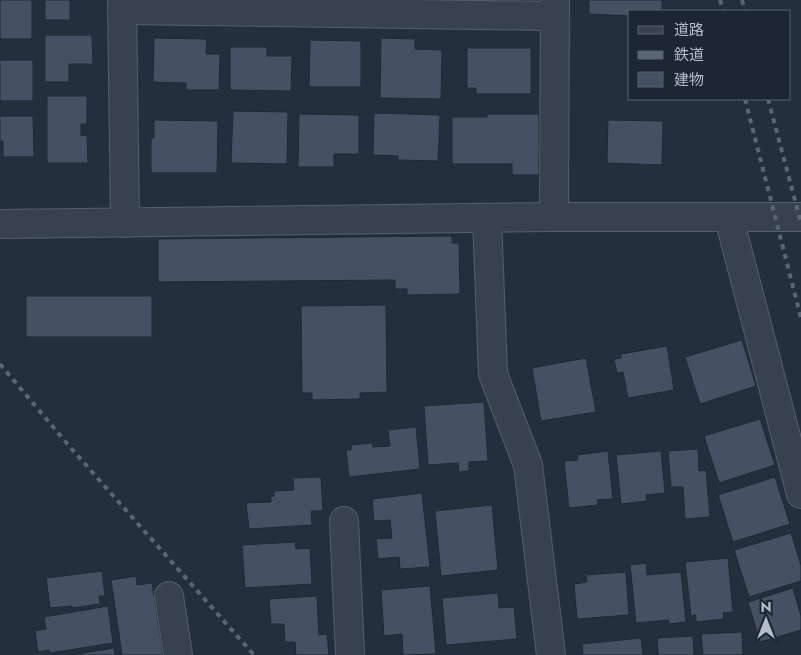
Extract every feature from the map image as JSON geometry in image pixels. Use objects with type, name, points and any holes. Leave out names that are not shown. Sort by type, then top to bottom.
[{"type":"street","points":[[125,223],[122,5],[555,8],[554,217]]},
{"type":"street","points":[[0,224],[554,217],[801,217]]},
{"type":"street","points":[[487,218],[493,374],[528,465],[551,655]]},
{"type":"street","points":[[729,218],[801,494]]},
{"type":"street","points":[[344,521],[350,655]]},
{"type":"street","points":[[169,596],[178,655]]},
{"type":"building","points":[[0,0],[32,0],[32,39],[0,39]]},
{"type":"building","points":[[45,0],[70,0],[70,20],[45,20]]},
{"type":"building","points":[[589,0],[662,0],[662,10],[628,10],[628,16],[589,14]]},
{"type":"building","points":[[45,35],[92,35],[93,64],[69,64],[69,82],[45,82]]},
{"type":"building","points":[[154,38],[207,39],[206,54],[220,54],[219,90],[186,90],[186,83],[153,82]]},
{"type":"building","points":[[381,38],[415,39],[415,49],[442,50],[441,99],[380,98]]},
{"type":"building","points":[[310,40],[361,41],[361,87],[309,87]]},
{"type":"building","points":[[230,47],[267,47],[267,56],[292,56],[291,91],[230,90]]},
{"type":"building","points":[[467,48],[531,48],[531,94],[476,94],[476,88],[467,88]]},
{"type":"building","points":[[0,60],[33,60],[33,101],[0,101]]},
{"type":"building","points":[[47,96],[87,96],[87,124],[81,124],[81,136],[87,135],[88,163],[47,163]]},
{"type":"building","points":[[233,111],[288,112],[287,164],[231,163]]},
{"type":"building","points":[[374,113],[440,115],[438,161],[398,160],[398,156],[373,155]]},
{"type":"building","points":[[299,114],[359,115],[359,154],[334,154],[334,167],[298,167]]},
{"type":"building","points":[[487,114],[539,114],[539,175],[512,175],[512,164],[452,164],[452,117],[487,117]]},
{"type":"building","points":[[0,116],[33,116],[34,157],[3,157],[3,141],[0,141]]},
{"type":"building","points":[[154,120],[218,121],[217,173],[151,173],[151,138],[154,138]]},
{"type":"building","points":[[608,120],[663,121],[662,165],[607,163]]},
{"type":"building","points":[[452,236],[452,243],[459,243],[460,294],[407,295],[407,289],[395,289],[395,280],[158,282],[158,239]]},
{"type":"building","points":[[26,296],[152,296],[152,337],[26,337]]},
{"type":"building","points":[[386,305],[387,392],[360,393],[360,399],[312,400],[312,393],[302,393],[301,306]]},
{"type":"building","points":[[742,340],[756,386],[700,404],[685,357]]},
{"type":"building","points":[[667,346],[674,390],[628,398],[623,372],[617,373],[614,359],[621,358],[621,354]]},
{"type":"building","points":[[586,358],[596,412],[541,421],[532,368]]},
{"type":"building","points":[[484,402],[488,461],[469,462],[469,471],[459,472],[458,463],[428,465],[424,406]]},
{"type":"building","points":[[760,419],[775,465],[719,483],[704,436]]},
{"type":"building","points":[[416,427],[420,469],[349,477],[346,450],[351,450],[351,445],[372,443],[373,447],[390,446],[388,430]]},
{"type":"building","points":[[698,449],[699,471],[706,470],[710,517],[685,519],[683,487],[671,487],[668,451]]},
{"type":"building","points":[[608,451],[613,499],[597,500],[598,505],[569,508],[564,461],[578,460],[577,455]]},
{"type":"building","points":[[661,451],[665,493],[646,495],[647,501],[621,504],[616,455]]},
{"type":"building","points":[[321,477],[323,511],[311,511],[312,525],[249,529],[246,503],[271,502],[274,491],[294,490],[293,478]]},
{"type":"building","points":[[775,477],[790,524],[733,542],[718,495]]},
{"type":"building","points":[[422,493],[430,567],[400,569],[399,557],[378,559],[376,539],[392,538],[390,520],[374,521],[372,499]]},
{"type":"building","points":[[492,505],[498,570],[441,576],[435,511]]},
{"type":"building","points":[[791,533],[801,565],[801,581],[749,597],[734,550]]},
{"type":"building","points":[[295,542],[296,549],[310,548],[312,584],[245,588],[242,545]]},
{"type":"building","points":[[728,558],[733,612],[723,613],[724,619],[696,622],[696,615],[691,616],[685,562]]},
{"type":"building","points":[[646,563],[647,575],[681,572],[686,622],[669,624],[669,620],[636,623],[630,565]]},
{"type":"building","points":[[102,571],[105,596],[99,596],[100,604],[72,608],[72,606],[50,608],[46,578]]},
{"type":"building","points":[[626,572],[629,615],[577,619],[574,584],[587,582],[586,575]]},
{"type":"building","points":[[136,576],[137,585],[152,583],[163,655],[122,655],[111,580]]},
{"type":"building","points":[[430,586],[436,654],[403,655],[402,634],[384,636],[381,590]]},
{"type":"building","points":[[793,588],[801,616],[801,630],[760,642],[748,602]]},
{"type":"building","points":[[498,593],[499,608],[514,607],[517,639],[446,645],[442,598]]},
{"type":"building","points":[[317,596],[319,635],[327,634],[329,655],[296,655],[295,642],[285,642],[284,624],[271,624],[269,599]]},
{"type":"building","points":[[108,606],[113,643],[50,653],[49,650],[38,652],[35,631],[46,629],[44,617]]},
{"type":"building","points":[[742,632],[743,655],[703,655],[701,634]]},
{"type":"building","points":[[693,636],[694,655],[658,655],[657,638]]},
{"type":"building","points":[[641,638],[643,655],[583,655],[582,644]]},
{"type":"building","points":[[114,648],[115,655],[71,655]]},
{"type":"railway","points":[[720,0],[723,10]]},
{"type":"railway","points":[[742,0],[745,10]]},
{"type":"railway","points":[[745,100],[801,318]]},
{"type":"railway","points":[[768,100],[801,223]]},
{"type":"railway","points":[[0,364],[70,447],[254,655]]}]
